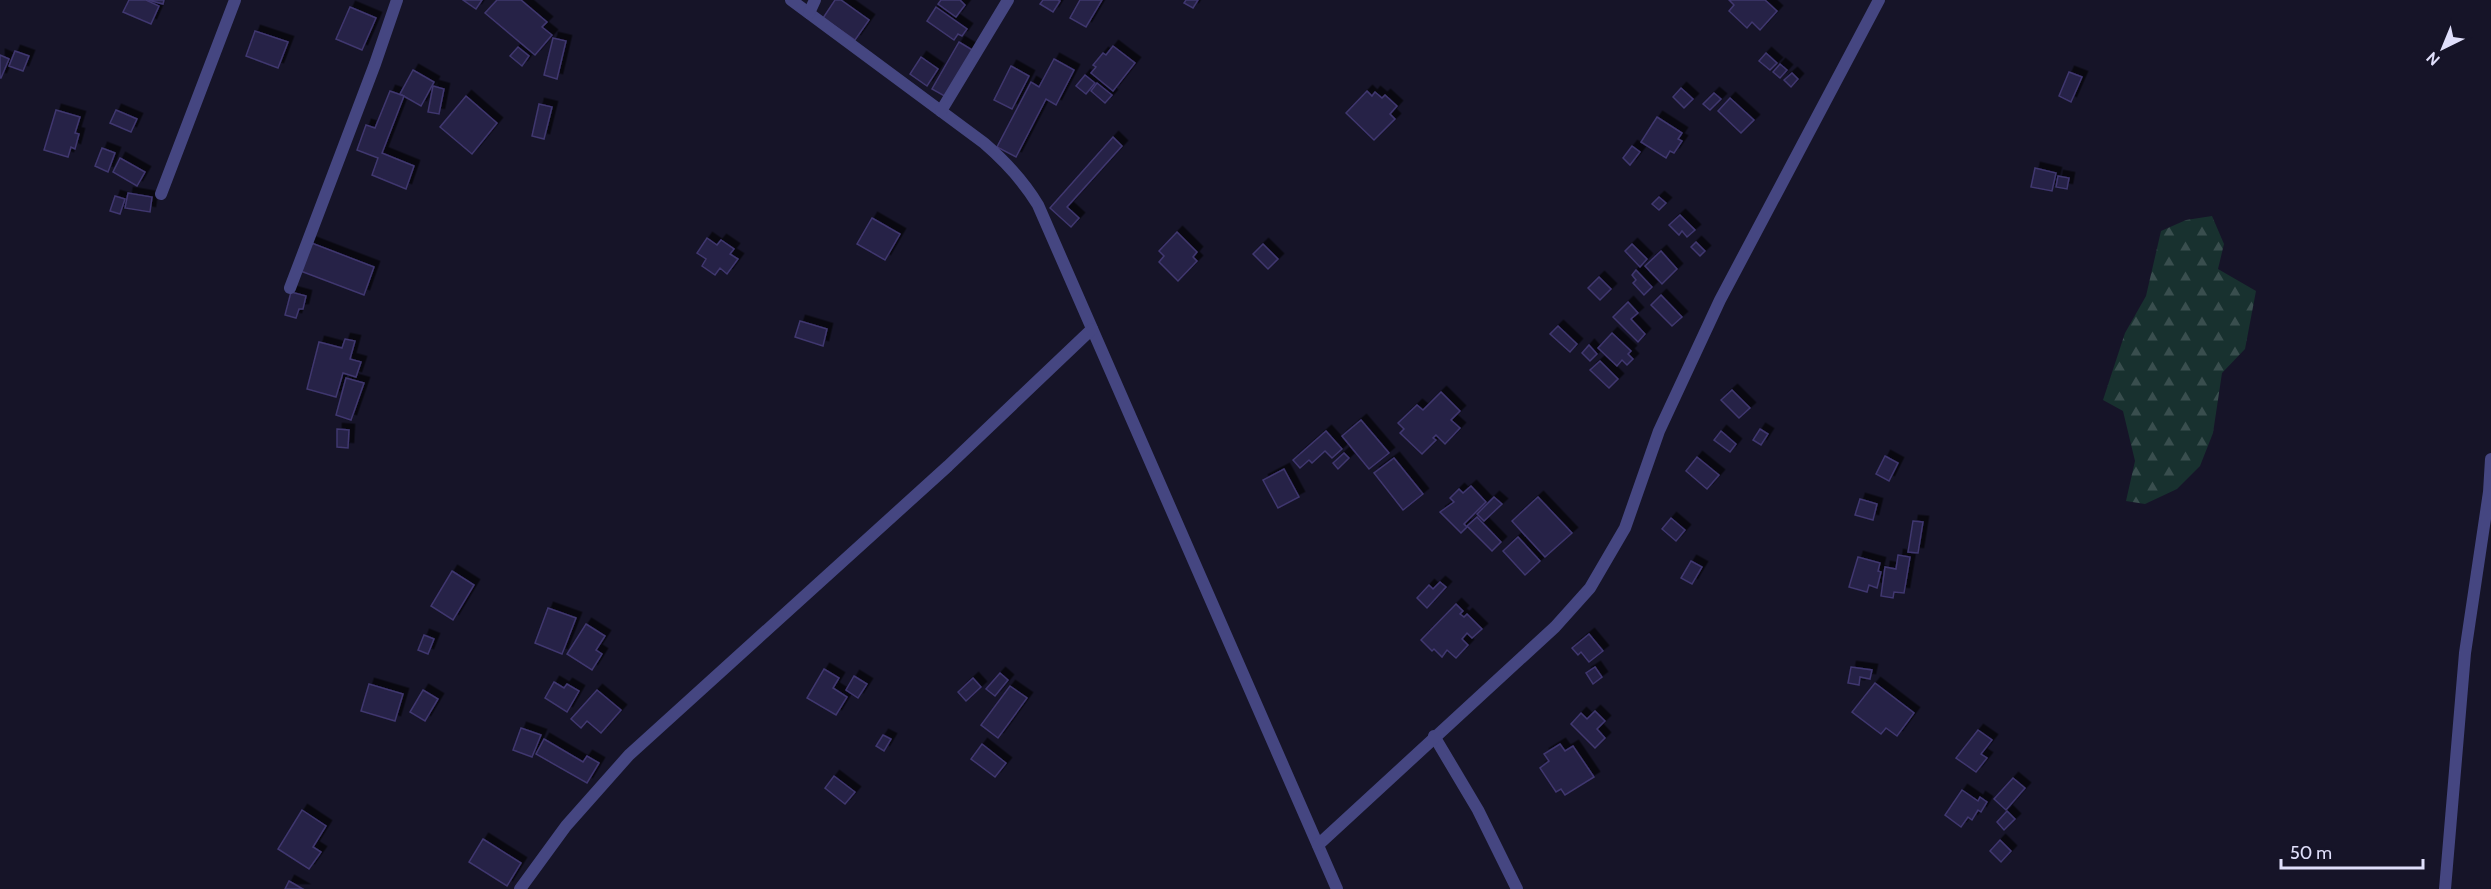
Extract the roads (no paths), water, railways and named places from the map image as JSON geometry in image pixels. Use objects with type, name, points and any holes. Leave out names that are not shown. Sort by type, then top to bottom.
[{"type":"street","points":[[161,194],[235,0]]},
{"type":"street","points":[[290,288],[397,0]]},
{"type":"street","points":[[791,0],[941,111],[1008,164],[1025,183],[1038,205],[1337,889]]},
{"type":"street","points":[[809,13],[815,0]]},
{"type":"street","points":[[941,111],[1008,0]]},
{"type":"street","points":[[1318,845],[1555,627],[1590,588],[1625,528],[1659,431],[1720,300],[1879,0]]},
{"type":"street","points":[[519,889],[566,826],[630,754],[948,466],[1092,329]]},
{"type":"street","points":[[2445,889],[2465,653],[2491,459]]},
{"type":"street","points":[[1434,736],[1478,810],[1517,889]]}]
